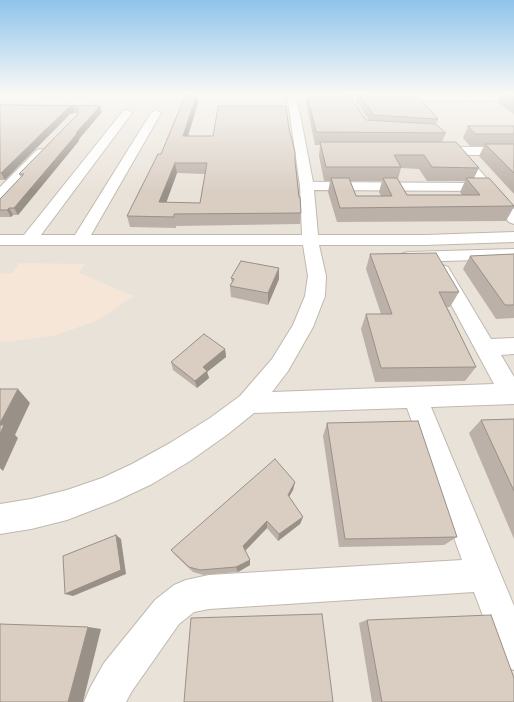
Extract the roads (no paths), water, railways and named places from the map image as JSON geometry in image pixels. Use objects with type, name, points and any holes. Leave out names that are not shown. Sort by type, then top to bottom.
[{"type":"street","points":[[29,240],[116,127]]},
{"type":"street","points":[[80,240],[148,127]]},
{"type":"street","points":[[0,519],[31,514],[67,505],[106,491],[142,474],[180,452],[219,426],[249,403],[280,365],[303,327],[314,296],[317,276],[310,240],[306,150],[301,127]]},
{"type":"street","points":[[444,140],[488,187],[514,219]]},
{"type":"street","points":[[0,195],[48,145]]},
{"type":"street","points":[[424,150],[514,151]]},
{"type":"street","points":[[308,186],[488,187]]},
{"type":"street","points":[[390,258],[429,248],[514,237]]},
{"type":"street","points":[[0,240],[310,240],[514,254]]},
{"type":"street","points":[[249,403],[513,394],[429,248]]},
{"type":"street","points":[[484,346],[514,346]]},
{"type":"street","points":[[416,397],[514,651]]},
{"type":"street","points":[[104,702],[118,677],[167,612],[186,597],[209,592],[484,575]]}]
